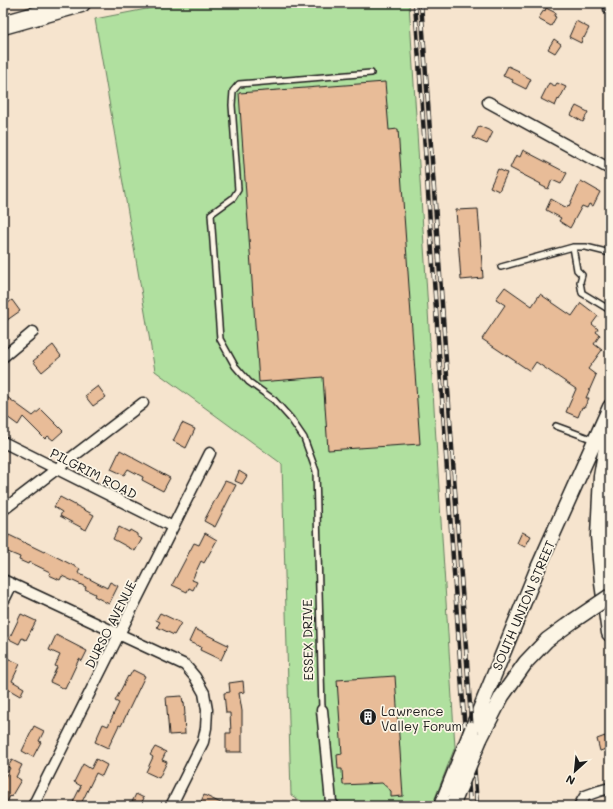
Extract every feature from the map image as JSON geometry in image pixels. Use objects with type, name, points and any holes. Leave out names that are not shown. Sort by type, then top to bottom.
[{"type":"highway","points":[[3,25],[81,3]]},
{"type":"main road","name":"SOUTH UNION STREET","points":[[441,806],[452,798],[537,570],[610,407]]},
{"type":"main road","points":[[610,430],[602,476],[606,489],[599,536],[602,583],[610,633]]},
{"type":"main road","points":[[476,734],[526,662],[547,640],[610,596]]},
{"type":"street","points":[[488,102],[610,169]]},
{"type":"street","points":[[3,357],[32,332]]},
{"type":"street","points":[[3,510],[143,403]]},
{"type":"street","name":"PILGRIM ROAD","points":[[3,442],[173,527]]},
{"type":"street","name":"DURSO AVENUE","points":[[33,806],[210,453]]},
{"type":"street","points":[[3,602],[8,582],[185,666],[196,677],[204,693],[207,710],[206,728],[203,742],[171,806]]},
{"type":"street","name":"ESSEX DRIVE","points":[[322,710],[331,802],[334,806]]},
{"type":"street","points":[[578,806],[585,796],[610,788]]},
{"type":"lane","name":"ESSEX DRIVE","points":[[322,710],[316,471],[304,438],[291,419],[274,400],[249,382],[235,366],[220,339],[212,214],[233,198],[238,190],[232,105],[233,90],[239,84],[371,73]]},
{"type":"lane","points":[[501,267],[573,246],[586,247],[610,253]]},
{"type":"lane","points":[[573,246],[577,270],[582,275],[580,282],[582,293],[610,310]]},
{"type":"lane","points":[[556,426],[595,440]]},
{"type":"green space","points":[[177,3],[409,3],[455,747],[432,806],[309,806],[291,795],[282,464],[155,371],[95,19]]},
{"type":"building","points":[[546,8],[556,13],[554,16],[556,17],[551,26],[538,19]]},
{"type":"building","points":[[576,21],[589,28],[581,43],[569,37]]},
{"type":"building","points":[[554,39],[561,44],[555,53],[548,49]]},
{"type":"building","points":[[508,66],[531,79],[526,89],[512,82],[513,80],[503,76]]},
{"type":"building","points":[[385,82],[389,130],[398,129],[420,444],[328,450],[323,377],[259,382],[239,93]]},
{"type":"building","points":[[549,83],[555,86],[557,83],[566,87],[555,106],[541,99]]},
{"type":"building","points":[[576,106],[588,112],[583,122],[571,115]]},
{"type":"building","points":[[479,126],[493,132],[487,144],[473,138]]},
{"type":"building","points":[[523,150],[567,173],[561,184],[552,180],[548,189],[510,168],[516,155],[520,157]]},
{"type":"building","points":[[498,169],[507,173],[499,191],[490,187]]},
{"type":"building","points":[[581,181],[600,192],[593,206],[589,204],[587,208],[582,206],[570,228],[559,221],[561,218],[546,210],[551,199],[567,208]]},
{"type":"building","points":[[478,209],[483,278],[461,280],[456,210]]},
{"type":"building","points":[[505,287],[532,306],[540,294],[572,316],[581,303],[598,316],[592,324],[598,329],[596,332],[600,335],[594,344],[602,350],[588,369],[596,375],[586,398],[589,398],[584,408],[582,407],[578,417],[566,412],[576,389],[536,362],[530,371],[482,339],[505,305],[496,299]]},
{"type":"building","points":[[12,300],[20,311],[3,323],[3,307]]},
{"type":"building","points":[[53,345],[61,356],[42,372],[33,361]]},
{"type":"building","points":[[98,386],[106,397],[93,406],[85,396]]},
{"type":"building","points":[[3,394],[33,416],[41,409],[63,431],[53,440],[48,436],[45,439],[23,417],[18,425],[3,414]]},
{"type":"building","points":[[182,423],[195,429],[186,448],[173,441]]},
{"type":"building","points":[[120,450],[170,478],[163,491],[142,480],[143,477],[128,469],[124,475],[111,469]]},
{"type":"building","points":[[239,471],[247,476],[242,484],[235,481]]},
{"type":"building","points":[[225,481],[236,485],[215,527],[204,521]]},
{"type":"building","points":[[60,497],[94,515],[86,530],[60,516],[62,512],[54,507]]},
{"type":"building","points":[[119,527],[129,532],[130,530],[142,539],[135,551],[113,539]]},
{"type":"building","points":[[522,532],[531,536],[525,547],[517,543]]},
{"type":"building","points":[[205,533],[217,540],[204,563],[201,561],[192,580],[197,582],[193,590],[189,588],[187,592],[172,585],[194,543],[199,545]]},
{"type":"building","points":[[9,535],[80,569],[78,573],[107,588],[110,582],[118,586],[109,604],[94,596],[95,594],[85,589],[86,587],[62,576],[60,580],[49,575],[50,572],[29,562],[28,564],[19,560],[20,557],[3,550]]},
{"type":"building","points":[[160,613],[181,623],[174,635],[157,627],[160,622],[156,620]]},
{"type":"building","points":[[21,614],[36,621],[26,640],[22,638],[19,644],[9,639]]},
{"type":"building","points":[[195,629],[228,645],[221,660],[200,650],[201,647],[189,642]]},
{"type":"building","points":[[56,635],[87,651],[82,661],[79,659],[65,689],[50,682],[57,667],[55,666],[60,655],[49,650]]},
{"type":"building","points":[[7,658],[20,664],[12,681],[24,688],[20,696],[8,689],[3,699],[3,667]]},
{"type":"building","points":[[133,670],[145,676],[121,726],[119,725],[108,748],[95,742],[103,724],[108,726],[119,703],[115,701],[128,676],[129,677]]},
{"type":"building","name":"Lawrence Valley Forum","points":[[395,676],[403,796],[391,797],[391,791],[382,783],[343,785],[342,769],[338,769],[337,755],[342,754],[337,680]]},
{"type":"building","points":[[243,681],[244,692],[239,693],[242,711],[242,752],[226,752],[226,733],[231,733],[230,713],[226,713],[224,693],[230,692],[229,683]]},
{"type":"building","points":[[182,696],[183,703],[184,702],[185,734],[169,735],[166,697]]},
{"type":"building","points":[[34,726],[44,731],[39,741],[41,742],[33,757],[22,751]]},
{"type":"building","points":[[605,736],[609,748],[600,751],[597,739]]},
{"type":"building","points":[[155,747],[166,752],[162,760],[167,762],[159,778],[146,772],[153,757],[150,755]]},
{"type":"building","points":[[96,759],[107,765],[102,776],[96,773],[80,806],[73,802],[81,786],[74,782],[83,764],[91,769]]},
{"type":"building","points":[[12,760],[22,765],[16,777],[21,780],[5,806],[3,806],[3,781],[10,768],[8,767]]},
{"type":"building","points":[[136,794],[144,798],[140,806],[130,806]]},
{"type":"building","points":[[204,795],[227,806],[199,806]]},
{"type":"railway","points":[[415,3],[470,806]]},
{"type":"railway","points":[[421,3],[477,806]]},
{"type":"place","name":"Lawrence Valley Forum","points":[[368,717]]}]
